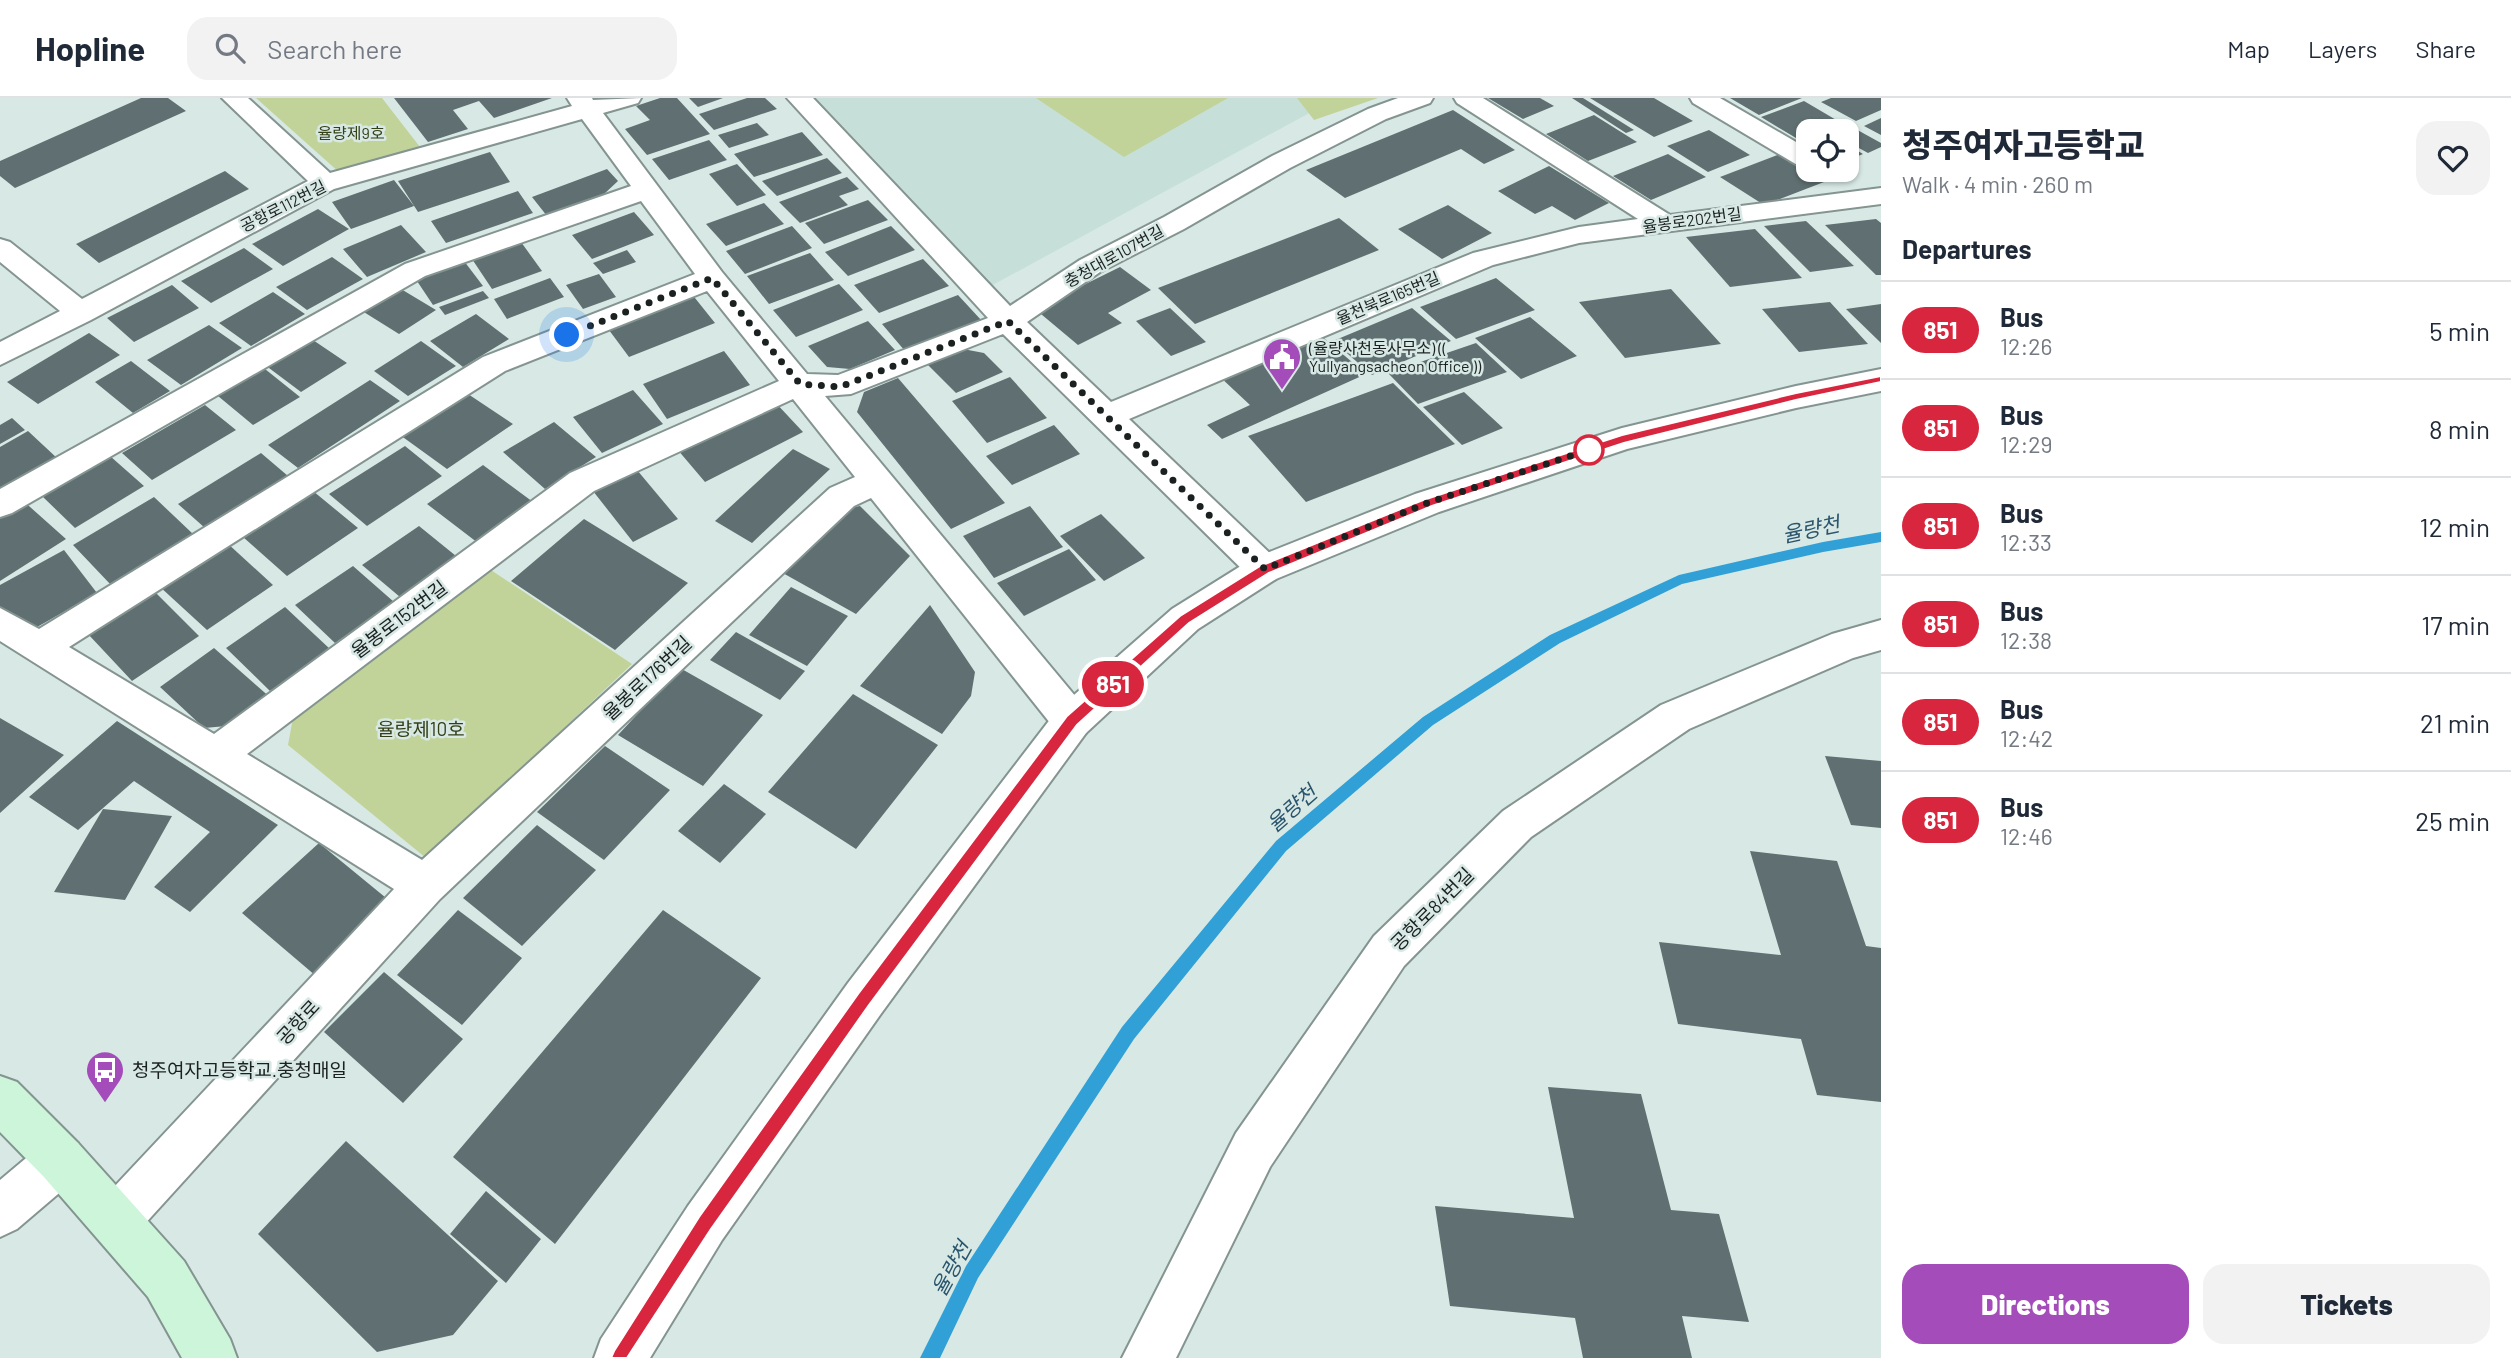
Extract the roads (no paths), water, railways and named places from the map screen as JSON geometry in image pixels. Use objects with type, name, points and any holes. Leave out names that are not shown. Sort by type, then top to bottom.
[{"type":"main road","points":[[0,1099],[61,1160],[166,1279],[211,1358]]},
{"type":"street","points":[[234,98],[325,183]]},
{"type":"street","points":[[629,98],[584,104],[712,278],[1072,720]]},
{"type":"street","points":[[799,98],[1008,321],[1265,569]]},
{"type":"street","name":"충청대로107번길","points":[[800,384],[840,387],[1008,321],[1090,266],[1174,223],[1282,162],[1377,114],[1421,98]]},
{"type":"street","points":[[1466,98],[1665,224]]},
{"type":"street","points":[[1702,98],[1796,153]]},
{"type":"street","name":"공항로112번길","points":[[0,355],[325,183],[584,104]]},
{"type":"street","name":"율봉로202번길","points":[[1844,182],[1877,200]]},
{"type":"street","points":[[0,504],[415,270],[649,189]]},
{"type":"street","name":"율봉로202번길","points":[[1517,251],[1579,235],[1877,200]]},
{"type":"street","points":[[0,248],[81,313]]},
{"type":"street","name":"율천북로165번길","points":[[1106,416],[1483,259],[1517,251]]},
{"type":"street","points":[[39,647],[494,364],[712,278]]},
{"type":"street","points":[[620,1358],[705,1223],[864,999],[1072,720],[1185,619],[1265,569],[1427,503],[1622,439],[1796,397],[1881,380]]},
{"type":"street","name":"율봉로152번길","points":[[216,755],[582,482],[800,384]]},
{"type":"street","name":"율봉로176번길","points":[[425,885],[842,497],[877,481]]},
{"type":"street","points":[[0,623],[425,885]]},
{"type":"street","name":"공항로84번길","points":[[1148,1358],[1252,1150],[1389,951],[1517,824],[1675,718],[1844,645],[1881,635]]},
{"type":"street","name":"공항로","points":[[115,1221],[425,885]]},
{"type":"street","points":[[0,1212],[61,1160]]},
{"type":"waterway","name":"율량천","points":[[930,1358],[972,1272],[1128,1033],[1281,846],[1428,721],[1555,639],[1679,580],[1823,547],[1881,537]]},
{"type":"place","name":"(율량사천동사무소) (( Yullyangsacheon Office ))","points":[[1282,391]]},
{"type":"place","name":"청주여자고등학교.충청매일","points":[[105,1104]]},
{"type":"park label","name":"율량제9호","points":[[351,133]]},
{"type":"park label","name":"율량제10호","points":[[421,729]]}]
